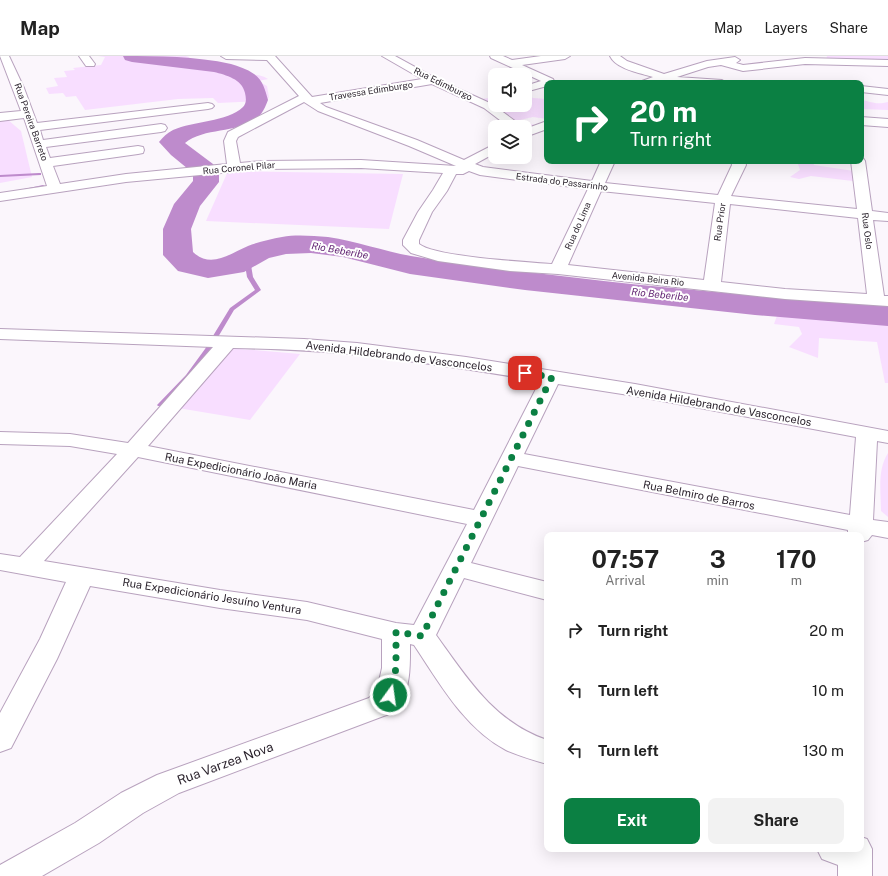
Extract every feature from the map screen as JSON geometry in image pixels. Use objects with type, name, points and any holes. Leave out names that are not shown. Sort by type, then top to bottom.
[{"type":"street","name":"Rua Pereira Barreto","points":[[4,56],[19,86],[32,127],[55,188]]},
{"type":"street","points":[[226,56],[269,56]]},
{"type":"street","name":"Estrada do Passarinho","points":[[269,56],[307,99],[322,109],[413,143],[458,167],[596,186],[888,217]]},
{"type":"street","name":"Rua Edimburgo","points":[[387,56],[488,106],[507,120]]},
{"type":"street","points":[[495,56],[521,68]]},
{"type":"street","points":[[511,63],[565,56]]},
{"type":"street","points":[[615,56],[617,60],[623,63],[662,77],[678,80]]},
{"type":"street","points":[[654,80],[707,64],[762,56]]},
{"type":"street","points":[[721,62],[738,67],[750,68],[805,61],[888,63]]},
{"type":"street","points":[[532,74],[547,80]]},
{"type":"street","name":"Travessa Edimburgo","points":[[234,168],[230,141],[232,135],[307,99],[433,80]]},
{"type":"street","points":[[532,87],[544,83]]},
{"type":"street","points":[[6,87],[19,86]]},
{"type":"street","points":[[864,89],[888,92]]},
{"type":"street","points":[[475,100],[488,97]]},
{"type":"street","points":[[32,127],[208,106]]},
{"type":"street","points":[[0,117],[29,114]]},
{"type":"street","points":[[864,121],[888,123]]},
{"type":"street","points":[[532,130],[544,126]]},
{"type":"street","points":[[38,144],[161,128]]},
{"type":"street","points":[[46,163],[138,150]]},
{"type":"street","points":[[458,167],[488,152]]},
{"type":"street","name":"Rua Coronel Pilar","points":[[0,197],[126,178],[285,164],[361,164],[458,167]]},
{"type":"street","name":"Rua do Lima","points":[[558,269],[607,164]]},
{"type":"street","name":"Rua Prior","points":[[712,286],[723,199],[739,164]]},
{"type":"street","name":"Rua Oslo","points":[[858,164],[882,301]]},
{"type":"street","name":"Avenida Beira Rio","points":[[458,167],[425,212],[411,240],[411,244],[417,250],[438,256],[510,266],[558,269],[810,296],[882,301]]},
{"type":"street","name":"Avenida Hildebrando de Vasconcelos","points":[[0,334],[304,345],[357,349],[466,363],[651,393],[877,436]]},
{"type":"street","points":[[26,566],[133,450],[226,342]]},
{"type":"street","points":[[544,751],[514,740],[496,728],[479,713],[458,687],[409,634],[456,568],[552,377]]},
{"type":"street","points":[[861,530],[877,436]]},
{"type":"street","name":"Rua Expedicionário João Maria","points":[[0,438],[70,440],[133,450],[481,519]]},
{"type":"street","name":"Rua Belmiro de Barros","points":[[511,458],[861,530],[888,530]]},
{"type":"street","name":"Rua Expedicionário Jesuíno Ventura","points":[[0,562],[307,611],[409,634]]},
{"type":"street","points":[[456,568],[544,590]]},
{"type":"street","points":[[0,740],[45,658],[65,616],[81,576]]},
{"type":"street","name":"Rua Varzea Nova","points":[[12,876],[87,833],[132,803],[168,784],[379,706],[390,695],[396,668],[409,634]]},
{"type":"street","points":[[0,874],[6,876]]},
{"type":"shaded area","points":[[98,56],[186,56],[189,57],[190,61],[231,66],[268,79],[258,81],[267,86],[269,97],[267,100],[260,101],[218,103],[213,98],[178,99],[85,110],[76,96],[66,97],[63,93],[49,94],[46,88],[58,86],[54,78],[67,77],[64,71],[75,70],[73,68],[101,65],[105,57]]},
{"type":"shaded area","points":[[827,56],[888,56],[888,63],[826,60]]},
{"type":"shaded area","points":[[532,97],[544,99],[544,119],[533,117],[512,120],[501,112],[532,112]]},
{"type":"shaded area","points":[[488,98],[488,103],[482,99]]},
{"type":"shaded area","points":[[864,101],[877,103],[888,102],[888,110],[864,109]]},
{"type":"shaded area","points":[[8,120],[21,131],[32,177],[0,183],[0,121]]},
{"type":"shaded area","points":[[798,164],[814,164],[854,171],[861,182],[811,176],[799,179],[790,177],[800,170]]},
{"type":"shaded area","points":[[228,171],[403,174],[389,229],[206,221]]},
{"type":"shaded area","points":[[778,313],[834,322],[888,322],[888,383],[885,383],[877,342],[819,338],[818,358],[789,347],[802,334],[799,327],[774,324]]},
{"type":"shaded area","points":[[229,348],[300,354],[250,420],[178,408]]},
{"type":"shaded area","points":[[888,453],[888,517],[881,511],[880,489],[882,467]]},
{"type":"waterway","name":"Rio Beberibe","points":[[132,56],[198,63],[234,71],[246,78],[254,86],[257,100],[252,110],[241,118],[180,135],[171,142],[174,146],[201,166],[206,172],[206,182],[187,204],[177,229],[178,255],[189,265],[208,269],[233,266],[259,252],[284,245],[311,244],[344,248],[410,265],[525,281],[755,305],[888,316]]},
{"type":"waterway","points":[[0,176],[39,174]]},
{"type":"waterway","points":[[26,189],[43,186]]},
{"type":"waterway","points":[[160,405],[188,376],[208,349],[232,309],[258,290],[250,277],[247,259]]},
{"type":"route","points":[[390,695],[396,668],[396,632],[422,636],[552,377],[525,373]]}]
